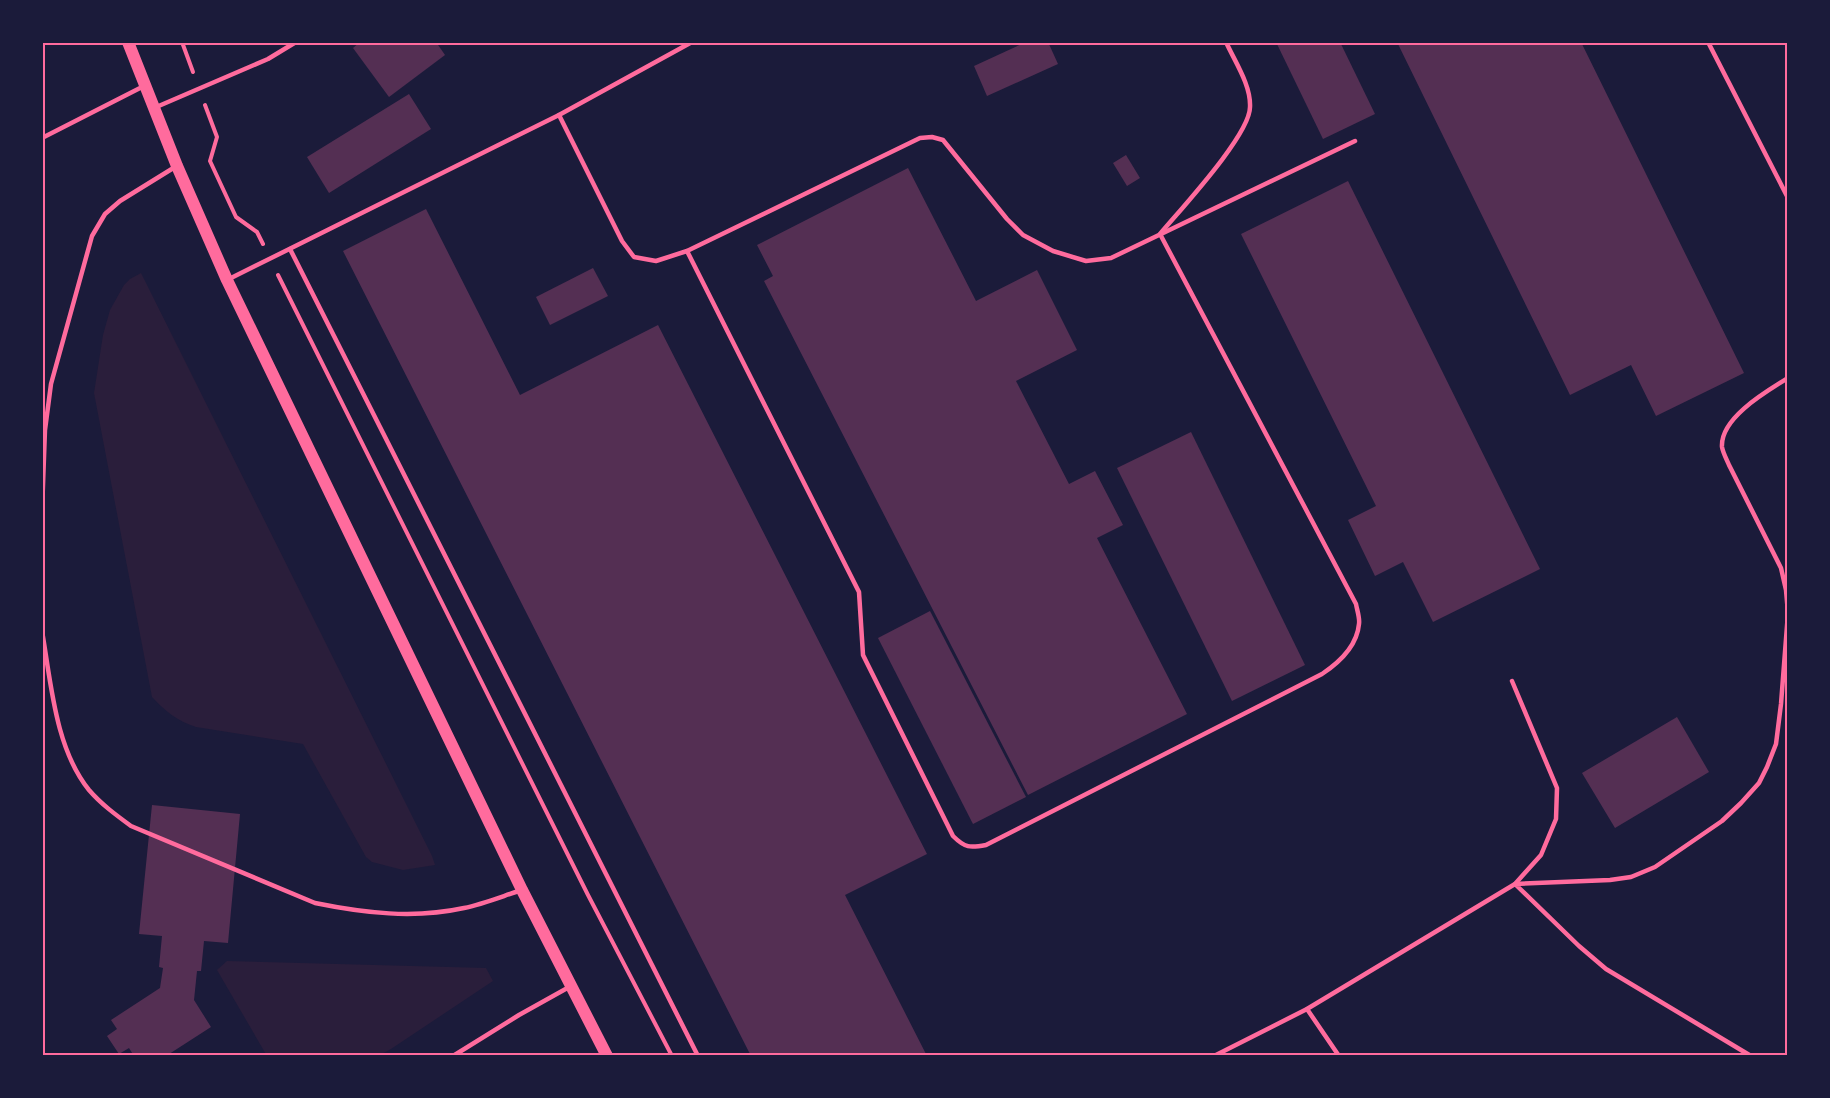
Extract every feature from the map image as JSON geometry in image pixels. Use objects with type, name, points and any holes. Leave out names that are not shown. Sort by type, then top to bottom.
[{"type":"main road","points":[[128,42],[177,166],[227,280],[522,890],[607,1056]]},
{"type":"lane","points":[[154,108],[268,59],[296,42]]},
{"type":"lane","points":[[227,280],[559,115],[692,42]]},
{"type":"lane","points":[[1160,234],[1234,143],[1249,118],[1249,95],[1226,42]]},
{"type":"lane","points":[[1708,42],[1788,198]]},
{"type":"lane","points":[[42,138],[145,85]]},
{"type":"lane","points":[[559,115],[622,241],[634,257],[656,261],[687,251],[920,138],[932,137],[943,141],[1006,219],[1023,235],[1053,251],[1086,261],[1111,258],[1355,141]]},
{"type":"lane","points":[[42,512],[45,430],[51,384],[92,236],[105,214],[120,201],[177,166]]},
{"type":"lane","points":[[687,251],[859,592],[863,655],[953,836],[962,845],[973,847],[986,844],[1322,674],[1347,654],[1356,635],[1359,622],[1356,604],[1160,234]]},
{"type":"lane","points":[[290,249],[698,1056]]},
{"type":"lane","points":[[1515,884],[1610,880],[1631,876],[1655,867],[1722,821],[1759,783],[1776,744],[1788,613],[1786,590],[1781,568],[1722,448],[1724,437],[1732,421],[1761,394],[1788,378]]},
{"type":"lane","points":[[42,631],[59,728],[73,764],[88,789],[108,809],[131,826],[315,903],[346,909],[393,915],[423,913],[463,908],[522,890]]},
{"type":"lane","points":[[1214,1056],[1307,1008],[1515,884],[1541,855],[1556,819],[1557,788],[1512,681]]},
{"type":"lane","points":[[1515,884],[1606,969],[1751,1056]]},
{"type":"lane","points":[[453,1056],[571,986]]},
{"type":"lane","points":[[1307,1008],[1339,1056]]},
{"type":"path","points":[[182,42],[217,137],[210,161],[236,217],[257,232],[577,874],[672,1056]]},
{"type":"shaded area","points":[[141,273],[435,865],[403,870],[372,862],[366,857],[303,744],[196,727],[172,715],[152,697],[94,393],[103,335],[110,310],[124,285]]},
{"type":"shaded area","points":[[227,961],[486,968],[493,981],[378,1056],[267,1056],[217,970]]},
{"type":"building","points":[[360,42],[436,42],[445,55],[389,97],[353,48]]},
{"type":"building","points":[[1026,42],[1048,42],[1058,64],[987,96],[974,66]]},
{"type":"building","points":[[1276,42],[1340,42],[1375,114],[1323,139]]},
{"type":"building","points":[[1397,42],[1581,42],[1744,373],[1656,416],[1631,365],[1570,395]]},
{"type":"building","points":[[409,94],[431,129],[329,193],[307,157]]},
{"type":"building","points":[[1126,155],[1140,178],[1127,186],[1113,163]]},
{"type":"building","points":[[908,168],[976,301],[1037,270],[1077,350],[1016,381],[1069,484],[1095,471],[1123,525],[1097,538],[1187,714],[1028,795],[764,281],[773,276],[757,245]]},
{"type":"building","points":[[1348,181],[1540,569],[1433,622],[1403,562],[1375,576],[1348,520],[1376,506],[1241,234]]},
{"type":"building","points":[[426,209],[520,395],[658,325],[927,854],[845,895],[927,1056],[751,1056],[343,251]]},
{"type":"building","points":[[593,268],[608,296],[550,325],[536,297]]},
{"type":"building","points":[[1191,432],[1305,665],[1232,701],[1117,468]]},
{"type":"building","points":[[930,611],[1026,797],[973,824],[878,638]]},
{"type":"building","points":[[1677,717],[1709,772],[1615,828],[1582,773]]},
{"type":"building","points":[[152,805],[240,814],[228,943],[204,941],[201,971],[197,971],[194,1000],[211,1027],[166,1056],[134,1056],[129,1048],[119,1054],[107,1036],[117,1029],[111,1020],[160,988],[163,968],[159,967],[162,936],[139,934]]}]
